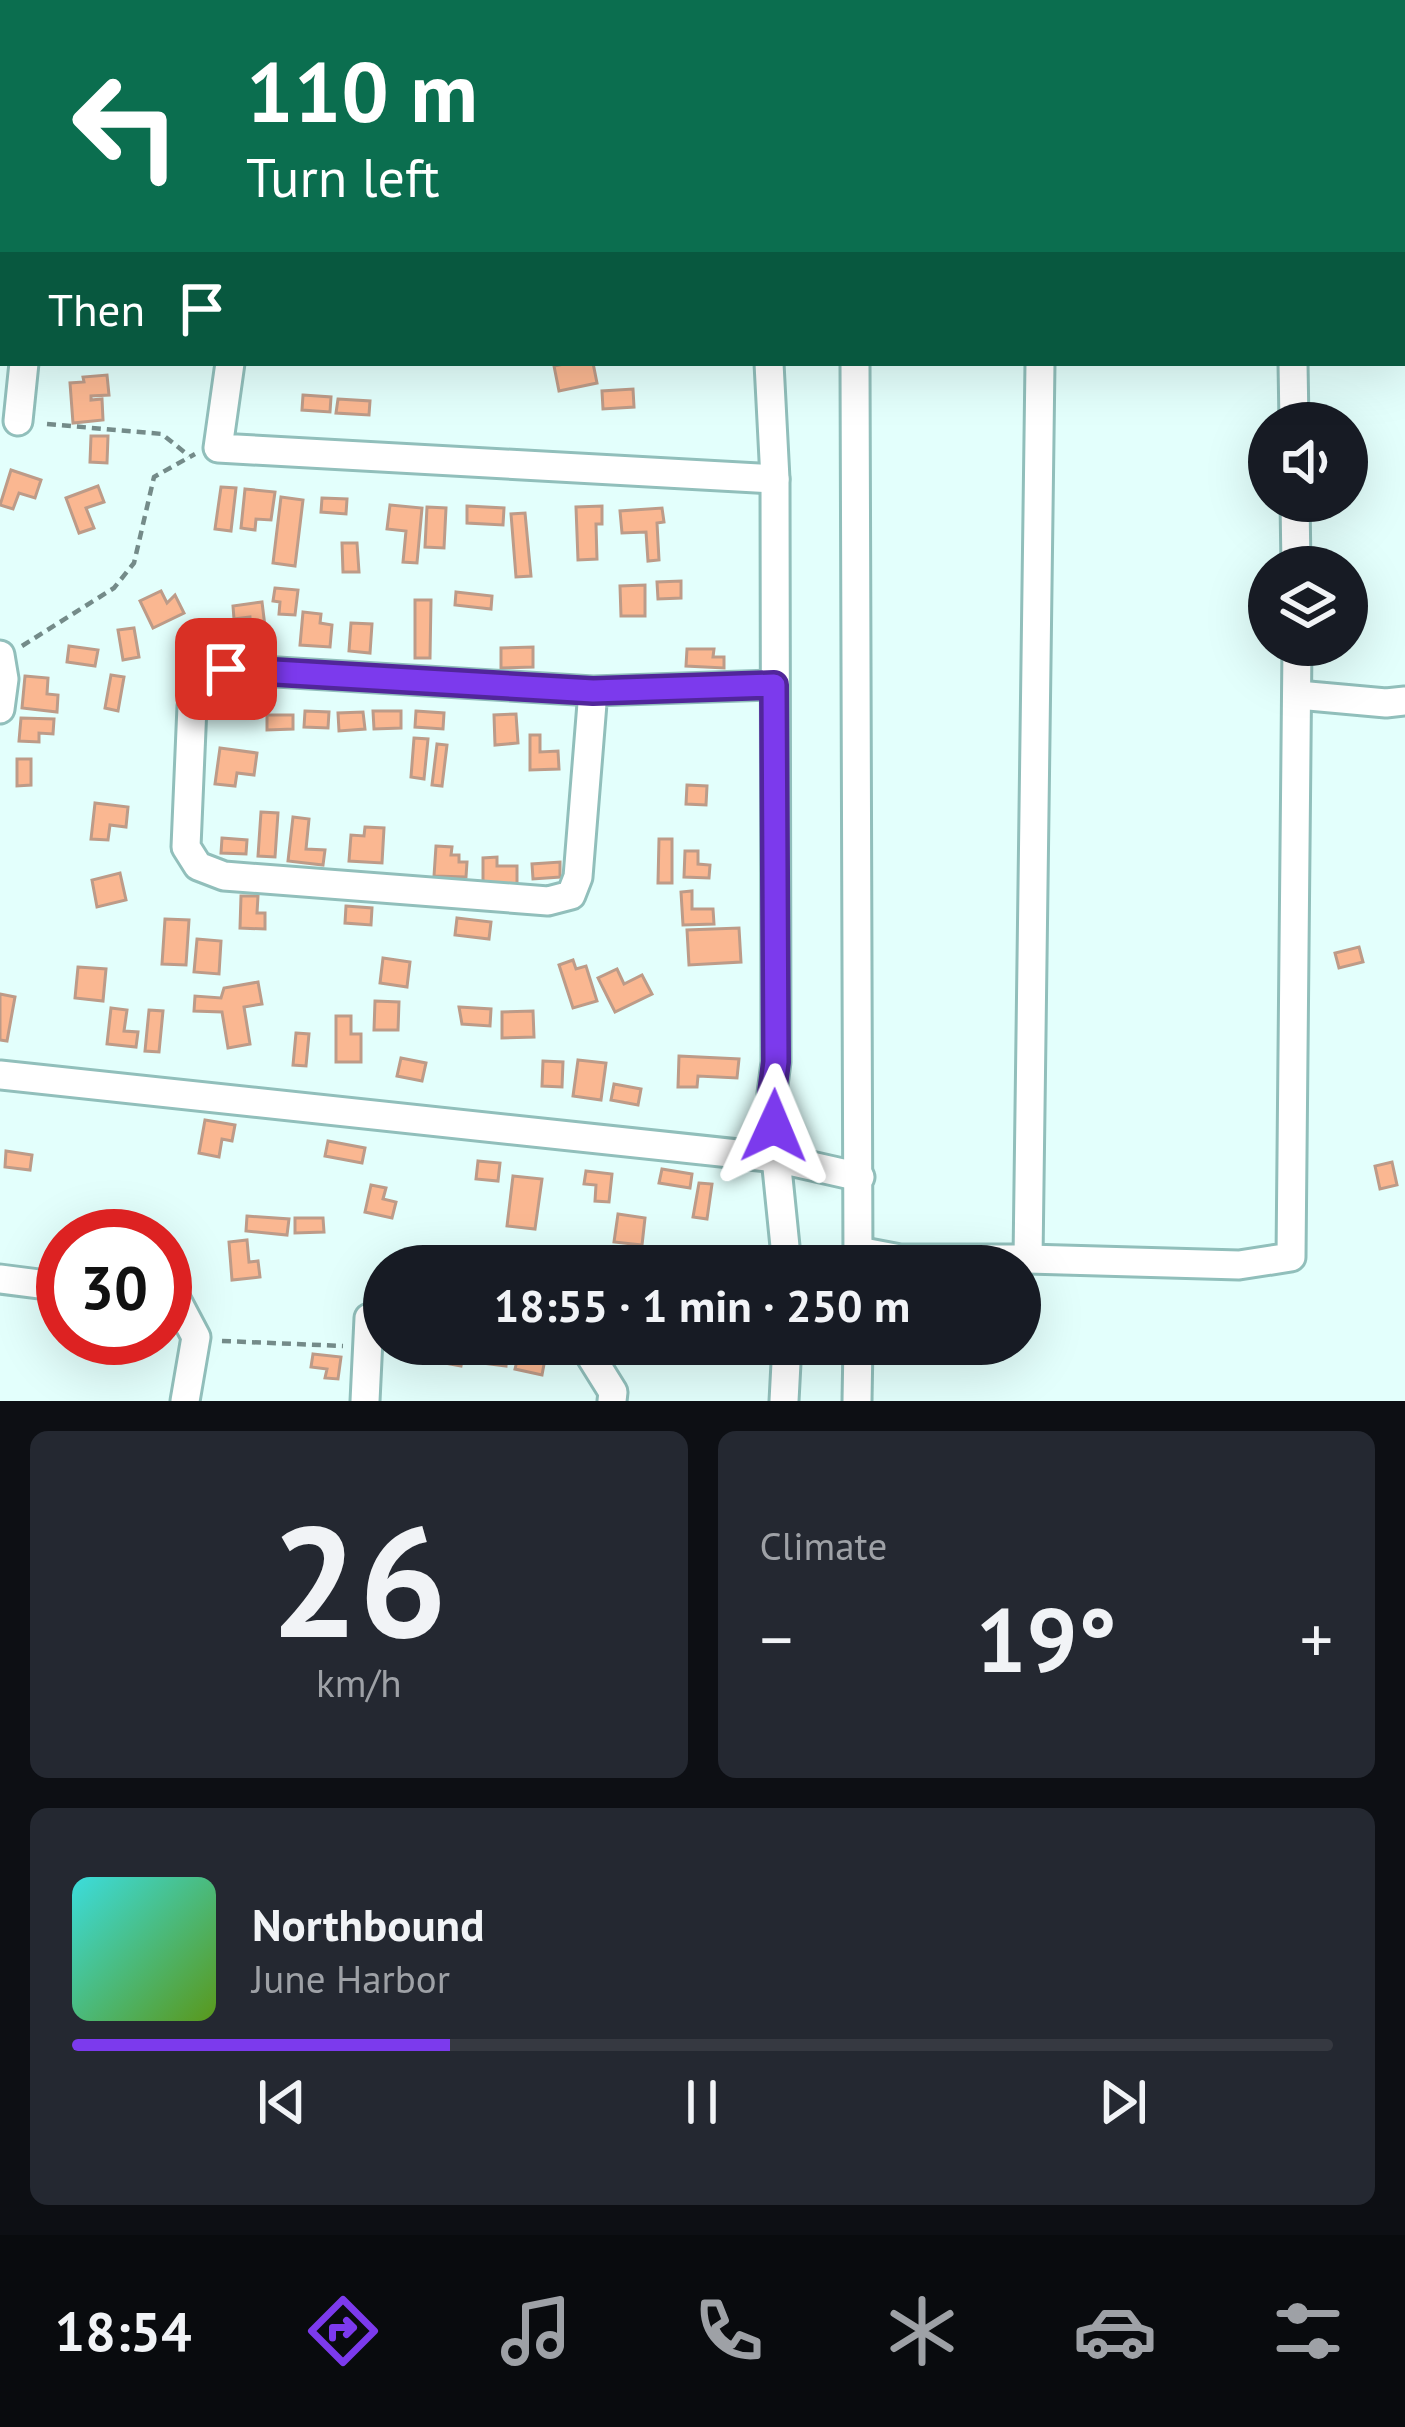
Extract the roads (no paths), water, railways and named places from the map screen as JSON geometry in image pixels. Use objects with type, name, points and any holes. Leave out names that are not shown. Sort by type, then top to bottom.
[{"type":"street","points":[[19,421],[24,366]]},
{"type":"street","points":[[230,366],[218,448],[775,478]]},
{"type":"street","points":[[769,366],[775,478],[776,1062],[772,1093],[785,1245]]},
{"type":"street","points":[[855,366],[858,1245]]},
{"type":"street","points":[[1028,1245],[1040,366]]},
{"type":"street","points":[[1293,366],[1294,402]]},
{"type":"street","points":[[0,710],[1,656]]},
{"type":"street","points":[[1041,1259],[1239,1264],[1292,1257],[1297,666]]},
{"type":"street","points":[[593,691],[578,878],[571,895],[548,901],[224,876],[198,866],[186,848],[192,706],[202,681],[226,669],[593,691],[774,685]]},
{"type":"street","points":[[1298,695],[1405,701]]},
{"type":"street","points":[[0,1075],[776,1158],[860,1177]]},
{"type":"street","points":[[0,1280],[36,1284]]},
{"type":"street","points":[[192,1329],[196,1337],[192,1360]]},
{"type":"street","points":[[185,1401],[191,1365]]},
{"type":"street","points":[[365,1401],[366,1365]]},
{"type":"street","points":[[596,1365],[613,1392],[612,1401]]},
{"type":"street","points":[[784,1401],[786,1365]]},
{"type":"street","points":[[857,1401],[858,1365]]}]
